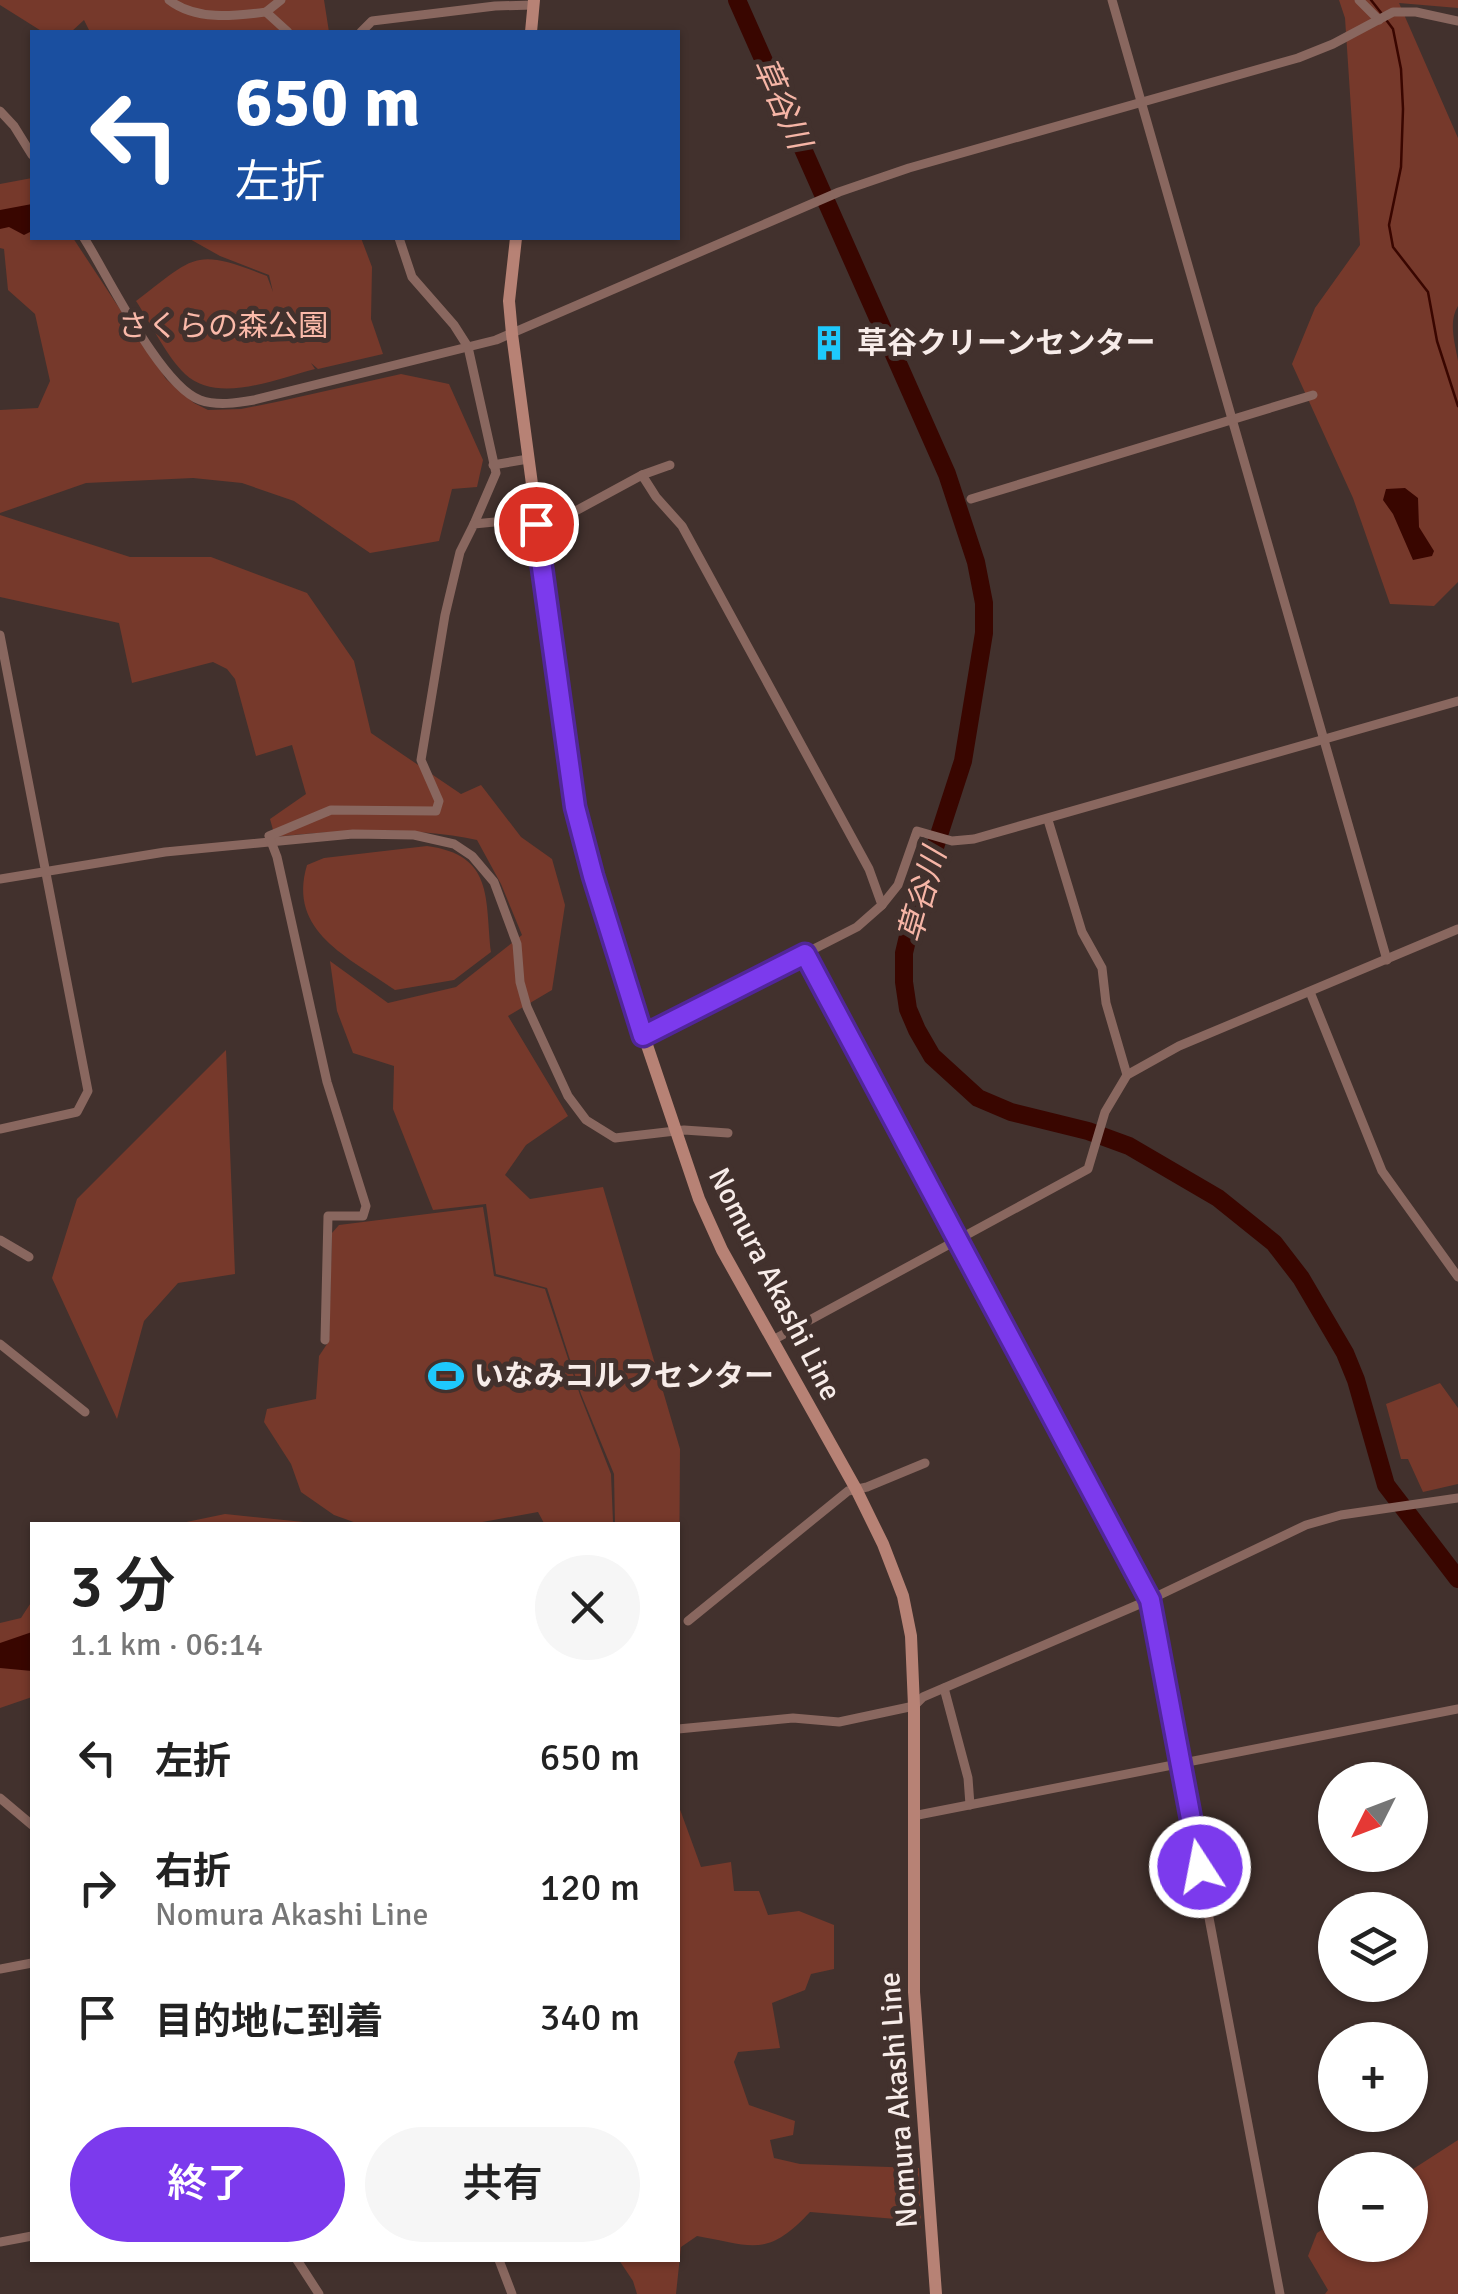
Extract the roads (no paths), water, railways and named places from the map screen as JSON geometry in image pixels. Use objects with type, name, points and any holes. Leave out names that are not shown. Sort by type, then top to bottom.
[{"type":"main road","points":[[531,30],[534,2]]},
{"type":"main road","name":"Nomura Akashi Line","points":[[516,240],[509,300],[512,334],[575,807],[593,876],[698,1199],[722,1250],[856,1490],[883,1544],[902,1596],[910,1636],[914,1706],[914,1992],[936,2294]]},
{"type":"street","points":[[169,0],[206,14],[232,16],[266,12],[281,0]]},
{"type":"street","points":[[1112,0],[1387,960]]},
{"type":"street","points":[[1359,0],[1379,20]]},
{"type":"street","points":[[362,30],[372,21],[534,2]]},
{"type":"street","points":[[266,12],[286,30]]},
{"type":"street","points":[[85,240],[179,388],[200,400],[221,404],[254,400],[512,334],[839,192],[909,168],[1298,58],[1394,12],[1416,12],[1458,21]]},
{"type":"street","points":[[0,111],[30,152]]},
{"type":"street","points":[[325,1340],[328,1216],[363,1216],[366,1206],[328,1082],[269,836],[331,810],[436,811],[439,801],[421,760],[449,599],[460,552],[496,473],[468,348],[454,325],[412,277],[400,240]]},
{"type":"street","points":[[971,499],[1313,395]]},
{"type":"street","points":[[493,465],[528,459]]},
{"type":"street","points":[[533,502],[562,515],[570,514],[642,475],[670,465]]},
{"type":"street","points":[[642,475],[656,498],[682,526],[869,869],[882,905]]},
{"type":"street","points":[[474,524],[536,518]]},
{"type":"street","points":[[0,636],[88,1091],[76,1112],[0,1129]]},
{"type":"street","points":[[643,1036],[857,928],[898,885],[917,830],[952,840],[974,839],[1458,701]]},
{"type":"street","points":[[1048,820],[1082,932],[1102,968],[1106,1003],[1127,1074]]},
{"type":"street","points":[[0,879],[244,842],[272,844],[353,834],[414,835],[454,844],[472,856],[494,882],[517,944],[527,1007],[568,1096],[586,1120],[615,1138],[674,1132],[728,1133]]},
{"type":"street","points":[[774,1340],[1088,1169],[1105,1112],[1127,1074],[1178,1046],[1458,930]]},
{"type":"street","points":[[805,954],[1150,1600],[1280,2294]]},
{"type":"street","points":[[1310,992],[1382,1171],[1458,1277]]},
{"type":"street","points":[[0,1240],[29,1257]]},
{"type":"street","points":[[0,1344],[86,1412]]},
{"type":"street","points":[[688,1620],[848,1491],[925,1464]]},
{"type":"street","points":[[680,1729],[793,1718],[838,1722],[914,1706],[923,1697],[1150,1600],[1306,1524],[1340,1514],[1458,1498]]},
{"type":"street","points":[[944,1688],[968,1778],[970,1805]]},
{"type":"street","points":[[913,1816],[1458,1710]]},
{"type":"street","points":[[0,1798],[30,1823]]},
{"type":"street","points":[[0,1968],[30,1965]]},
{"type":"street","points":[[0,2242],[30,2236]]},
{"type":"street","points":[[298,2262],[318,2294]]},
{"type":"street","points":[[500,2262],[512,2294]]},
{"type":"waterway","name":"草谷川","points":[[737,0],[947,474],[976,562],[984,603],[984,633],[963,761],[904,953],[908,1009],[917,1030],[932,1056],[978,1098],[1011,1112],[1088,1131],[1129,1146],[1218,1198],[1274,1243],[1301,1278],[1345,1353],[1386,1485],[1458,1579]]},
{"type":"waterway","points":[[1371,0],[1382,14]]},
{"type":"waterway","points":[[1387,21],[1393,29],[1401,69],[1403,109],[1401,167],[1389,225],[1393,247],[1428,292],[1437,341],[1458,406]]},
{"type":"place","name":"草谷クリーンセンター","points":[[829,343]]},
{"type":"place","name":"いなみコルフセンター","points":[[446,1376]]},
{"type":"park label","name":"さくらの森公園","points":[[223,326]]}]
